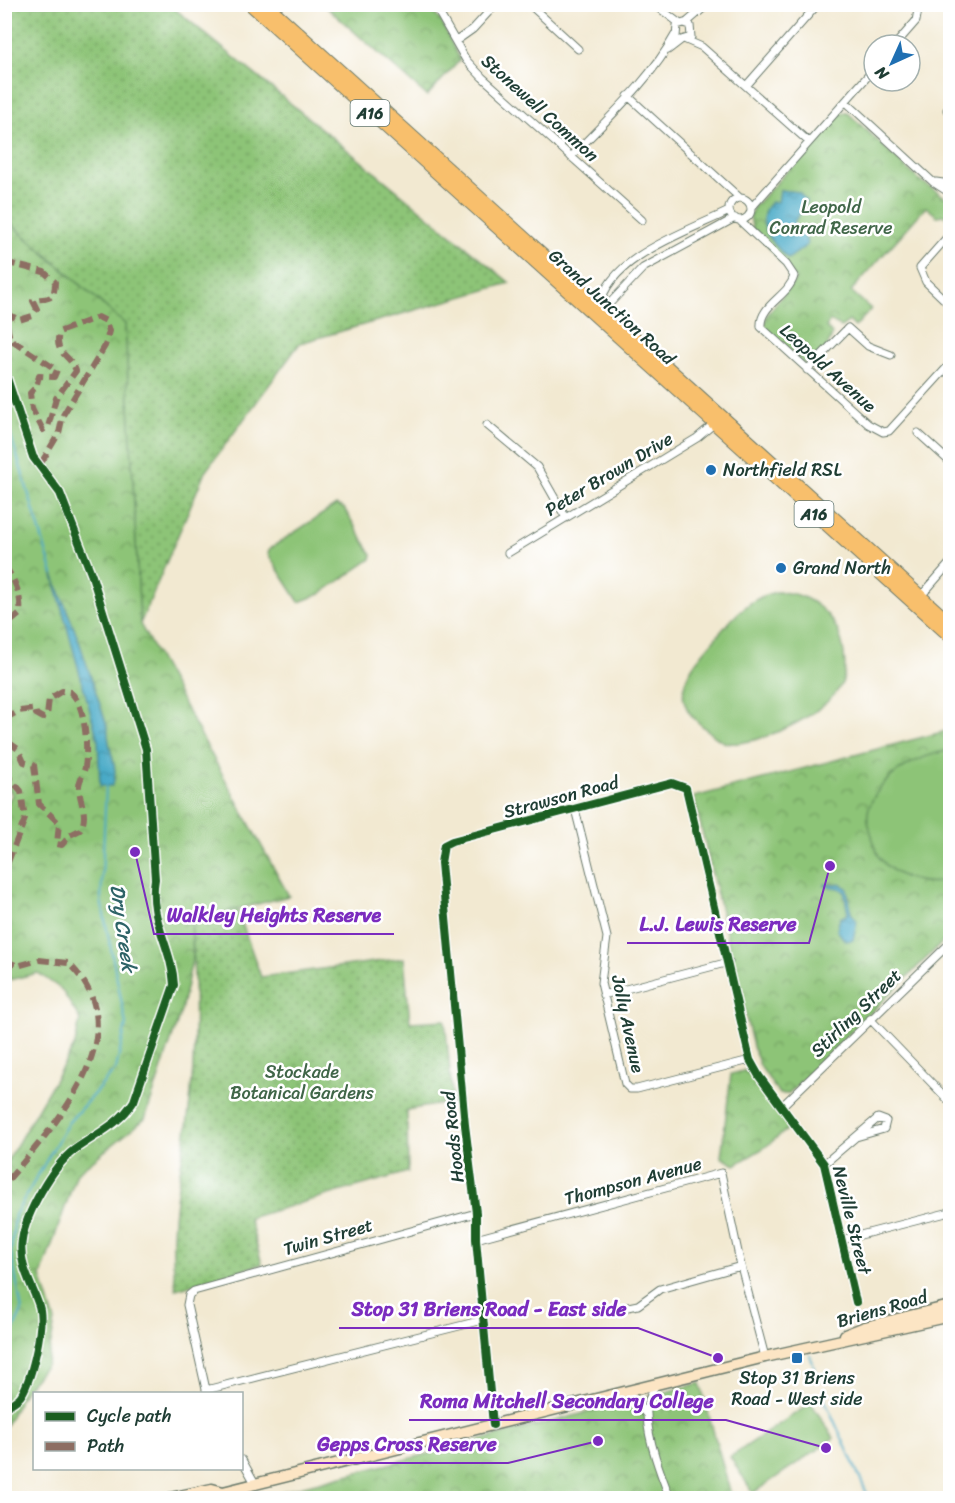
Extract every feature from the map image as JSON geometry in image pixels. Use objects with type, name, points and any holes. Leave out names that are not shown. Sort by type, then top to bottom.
[{"type":"highway","name":"Grand Junction Road","points":[[250,4],[596,310],[918,600],[951,636]]},
{"type":"highway","name":"Grand Junction Road","points":[[266,4],[596,310]]},
{"type":"highway","name":"Grand Junction Road","points":[[918,600],[951,622]]},
{"type":"main road","name":"Briens Road","points":[[823,1344],[865,1327],[951,1306]]},
{"type":"main road","name":"Briens Road","points":[[212,1498],[224,1492],[656,1383],[951,1316]]},
{"type":"main road","name":"Briens Road","points":[[173,1498],[212,1489],[224,1492]]},
{"type":"street","name":"Stonewell Common","points":[[434,4],[466,60],[482,77],[642,220]]},
{"type":"street","points":[[456,41],[473,29],[495,4]]},
{"type":"street","points":[[529,4],[578,49]]},
{"type":"street","points":[[654,4],[809,142]]},
{"type":"street","points":[[746,86],[818,4]]},
{"type":"street","points":[[905,33],[915,21],[919,4]]},
{"type":"street","points":[[571,157],[628,96],[705,7]]},
{"type":"street","points":[[596,310],[611,302],[643,268],[750,211],[762,193],[862,83]]},
{"type":"street","name":"Leopold Avenue","points":[[628,96],[743,199],[750,211],[755,234]]},
{"type":"street","points":[[846,102],[933,182],[951,193]]},
{"type":"street","points":[[933,182],[951,184]]},
{"type":"street","points":[[725,185],[730,208]]},
{"type":"street","points":[[596,310],[602,291],[631,260],[743,199],[762,193]]},
{"type":"street","name":"Leopold Avenue","points":[[730,208],[737,219],[755,234],[791,270],[794,276],[789,287],[763,314],[761,327],[868,424],[883,432],[890,431],[951,364]]},
{"type":"street","points":[[951,234],[920,268],[926,282],[951,305]]},
{"type":"street","points":[[807,370],[848,328],[868,346],[891,355]]},
{"type":"street","name":"Peter Brown Drive","points":[[508,553],[697,438],[718,420]]},
{"type":"street","points":[[487,425],[537,467],[566,518]]},
{"type":"street","points":[[918,433],[951,462]]},
{"type":"street","points":[[918,600],[951,563]]},
{"type":"street","name":"Strawson Road","points":[[444,845],[672,783],[686,788],[729,963]]},
{"type":"street","name":"Jolly Avenue","points":[[575,809],[607,937],[601,974],[603,995],[625,1084],[630,1089],[750,1060]]},
{"type":"street","name":"Hoods Road","points":[[444,845],[441,863],[465,1125],[477,1213],[476,1239],[493,1425]]},
{"type":"street","name":"Stirling Street","points":[[782,1106],[951,943]]},
{"type":"street","points":[[603,995],[729,963],[750,1060]]},
{"type":"street","points":[[870,1020],[951,1102]]},
{"type":"street","name":"Neville Street","points":[[750,1060],[824,1164],[856,1302]]},
{"type":"street","points":[[824,1164],[856,1137]]},
{"type":"street","name":"Thompson Avenue","points":[[476,1239],[721,1173],[741,1266],[765,1357]]},
{"type":"street","points":[[841,1240],[951,1212]]},
{"type":"street","name":"Twin Street","points":[[207,1392],[187,1305],[189,1295],[210,1286],[477,1213]]},
{"type":"street","points":[[609,1311],[638,1305],[660,1289],[741,1266]]},
{"type":"street","points":[[207,1392],[483,1320]]},
{"type":"street","points":[[656,1383],[646,1415],[661,1475],[670,1498]]},
{"type":"street","points":[[626,1391],[646,1415]]},
{"type":"street","points":[[243,1462],[256,1485]]},
{"type":"green space","points":[[5,5],[170,5],[510,283],[300,343],[205,472],[140,624],[125,324],[5,218]]},
{"type":"green space","points":[[324,5],[426,5],[441,21],[460,60],[427,96]]},
{"type":"green space","name":"Leopold Conrad Reserve","points":[[842,112],[848,113],[918,179],[948,199],[950,221],[944,215],[937,216],[926,207],[851,291],[871,309],[855,327],[849,321],[841,327],[830,321],[826,327],[832,334],[829,343],[817,357],[803,363],[765,327],[766,316],[796,279],[752,228],[750,216],[753,208]]},
{"type":"green space","points":[[5,219],[125,324],[140,624],[289,896],[191,921],[193,956],[181,1011],[145,1119],[77,1173],[41,1276],[55,1321],[47,1364],[25,1390],[5,1427],[5,1165],[75,1045],[80,1019],[61,989],[38,973],[5,981],[4,808],[12,795],[4,780]]},
{"type":"green space","points":[[336,505],[344,508],[372,555],[371,559],[320,594],[299,602],[268,554],[269,549]]},
{"type":"green space","points":[[776,592],[801,596],[822,609],[830,618],[841,640],[844,653],[843,681],[833,696],[821,707],[790,726],[755,740],[726,743],[709,732],[689,712],[684,701],[687,678],[693,666],[737,614],[759,598]]},
{"type":"green space","points":[[950,730],[950,935],[788,1094],[779,1094],[760,1066],[753,1047],[694,797]]},
{"type":"green space","points":[[950,750],[950,880],[922,882],[894,871],[880,858],[869,824],[869,809],[876,794],[893,775],[914,762]]},
{"type":"green space","name":"Stockade Botanical Gardens","points":[[237,909],[261,977],[404,958],[410,1022],[445,1020],[453,1102],[407,1110],[408,1172],[249,1218],[262,1264],[176,1289],[173,1227],[187,1126],[194,1049],[195,998],[191,921]]},
{"type":"green space","points":[[746,1070],[789,1128],[764,1148],[735,1165],[721,1157],[731,1074]]},
{"type":"green space","points":[[700,1383],[732,1498],[258,1498]]},
{"type":"green space","points":[[811,1403],[834,1438],[753,1493],[730,1457]]},
{"type":"water","points":[[780,190],[799,192],[806,201],[794,223],[806,239],[807,245],[788,259],[767,233],[763,218],[771,202],[778,202]]},
{"type":"water","points":[[52,572],[79,641],[108,729],[115,772],[112,786],[100,786],[98,740]]},
{"type":"water","points":[[825,884],[840,884],[847,888],[851,913],[857,921],[853,940],[845,941],[837,930],[840,918],[848,914],[844,891],[824,886]]},
{"type":"waterway","name":"Dry Creek","points":[[4,413],[53,574]]},
{"type":"waterway","name":"Dry Creek","points":[[4,1350],[22,1311],[11,1252],[15,1215],[68,1123],[116,1069],[126,1024],[101,900],[106,785]]},
{"type":"waterway","points":[[810,1355],[819,1382]]},
{"type":"waterway","points":[[822,1394],[869,1498]]},
{"type":"marked path","points":[[4,262],[44,272],[55,282],[55,289],[51,297],[33,301],[37,309],[32,316],[19,320],[12,316],[5,317],[10,339],[57,370],[54,377],[39,376],[36,387],[30,393],[32,409],[43,430],[48,427],[56,398],[76,371],[70,360],[60,350],[59,332],[98,317],[106,321],[109,331],[105,346],[63,415],[59,433],[40,465]]},
{"type":"marked path","points":[[4,565],[17,588],[20,600],[20,614],[4,627]]},
{"type":"marked path","points":[[4,719],[19,711],[35,709],[36,714],[43,718],[47,716],[49,699],[62,691],[70,692],[80,706],[86,738],[85,767],[79,785],[84,819],[80,830],[70,835],[62,845],[57,844],[59,823],[39,804],[34,765],[24,762],[18,749],[4,739]]},
{"type":"marked path","points":[[4,771],[21,791],[25,819],[4,872]]},
{"type":"marked path","points":[[4,960],[18,966],[39,960],[68,963],[89,991],[97,1020],[94,1050],[82,1080],[65,1109],[45,1136],[4,1185]]},
{"type":"cycle path","points":[[4,369],[33,457],[60,493],[92,576],[146,749],[155,907],[174,985],[134,1101],[121,1117],[74,1150],[57,1167],[34,1204],[24,1229],[21,1249],[26,1274],[39,1306],[39,1337],[26,1386],[17,1400],[4,1408]]},
{"type":"cycle path","points":[[493,1425],[476,1239],[476,1213],[465,1125],[441,863],[444,845],[452,841],[672,783],[686,788],[750,1060],[759,1076],[824,1164],[856,1302]]},
{"type":"place","name":"Northfield RSL","points":[[711,470]]},
{"type":"place","name":"Grand North","points":[[781,568]]},
{"type":"place","name":"Walkley Heights Reserve","points":[[135,852]]},
{"type":"place","name":"L.J. Lewis Reserve","points":[[830,866]]},
{"type":"place","name":"Stop 31 Briens Road - East side","points":[[718,1358]]},
{"type":"place","name":"Stop 31 Briens Road - West side","points":[[797,1358]]},
{"type":"place","name":"Gepps Cross Reserve","points":[[598,1441]]},
{"type":"place","name":"Roma Mitchell Secondary College","points":[[826,1448]]}]
